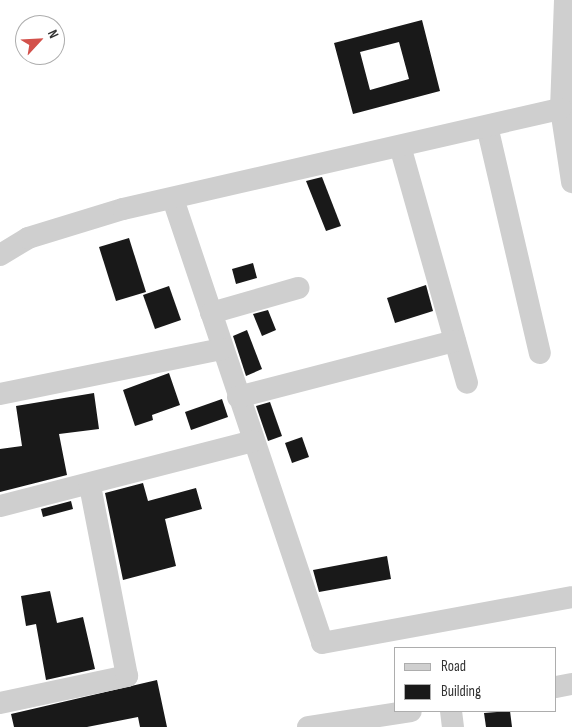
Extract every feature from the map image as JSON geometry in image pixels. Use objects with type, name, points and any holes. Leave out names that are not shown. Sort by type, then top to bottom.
[{"type":"street","points":[[565,0],[561,109],[572,182]]},
{"type":"street","points":[[0,255],[28,238],[122,209],[173,199],[561,109]]},
{"type":"street","points":[[487,126],[540,353]]},
{"type":"street","points":[[400,146],[467,384]]},
{"type":"street","points":[[173,199],[221,349],[322,644],[572,597]]},
{"type":"street","points":[[211,314],[298,288]]},
{"type":"street","points":[[238,397],[455,341]]},
{"type":"street","points":[[0,394],[221,349]]},
{"type":"street","points":[[0,506],[90,485],[253,441]]},
{"type":"street","points":[[0,704],[127,676],[90,485]]},
{"type":"street","points":[[557,686],[572,684]]},
{"type":"street","points":[[308,727],[344,724],[407,712]]},
{"type":"street","points":[[451,712],[452,727]]},
{"type":"building","points":[[422,20],[440,91],[353,114],[334,43]],"holes":[[[399,42],[409,79],[370,90],[360,52]]]},
{"type":"building","points":[[322,177],[341,226],[326,231],[306,181]]},
{"type":"building","points":[[129,238],[146,292],[116,301],[99,247]]},
{"type":"building","points":[[253,263],[257,278],[236,284],[232,269]]},
{"type":"building","points":[[426,285],[433,311],[395,323],[387,298]]},
{"type":"building","points":[[169,286],[181,320],[155,329],[143,295]]},
{"type":"building","points":[[268,310],[276,330],[262,336],[253,314]]},
{"type":"building","points":[[247,330],[262,369],[246,376],[233,336]]},
{"type":"building","points":[[169,373],[180,405],[152,415],[153,420],[135,426],[123,390]]},
{"type":"building","points":[[94,393],[99,429],[59,434],[67,475],[0,492],[0,449],[22,446],[16,406]]},
{"type":"building","points":[[222,399],[228,417],[191,430],[185,412]]},
{"type":"building","points":[[270,402],[282,436],[268,441],[256,406]]},
{"type":"building","points":[[302,437],[309,457],[292,463],[285,443]]},
{"type":"building","points":[[143,483],[148,501],[196,488],[202,509],[165,519],[176,566],[123,580],[105,493]]},
{"type":"building","points":[[71,501],[73,509],[43,517],[41,509]]},
{"type":"building","points":[[387,556],[391,579],[319,592],[313,570]]},
{"type":"building","points":[[50,591],[57,623],[83,617],[95,669],[46,680],[36,624],[26,626],[21,596]]},
{"type":"building","points":[[157,680],[167,727],[140,727],[138,717],[87,727],[14,727],[11,714]]},
{"type":"building","points":[[510,712],[512,727],[486,727],[484,713]]}]
